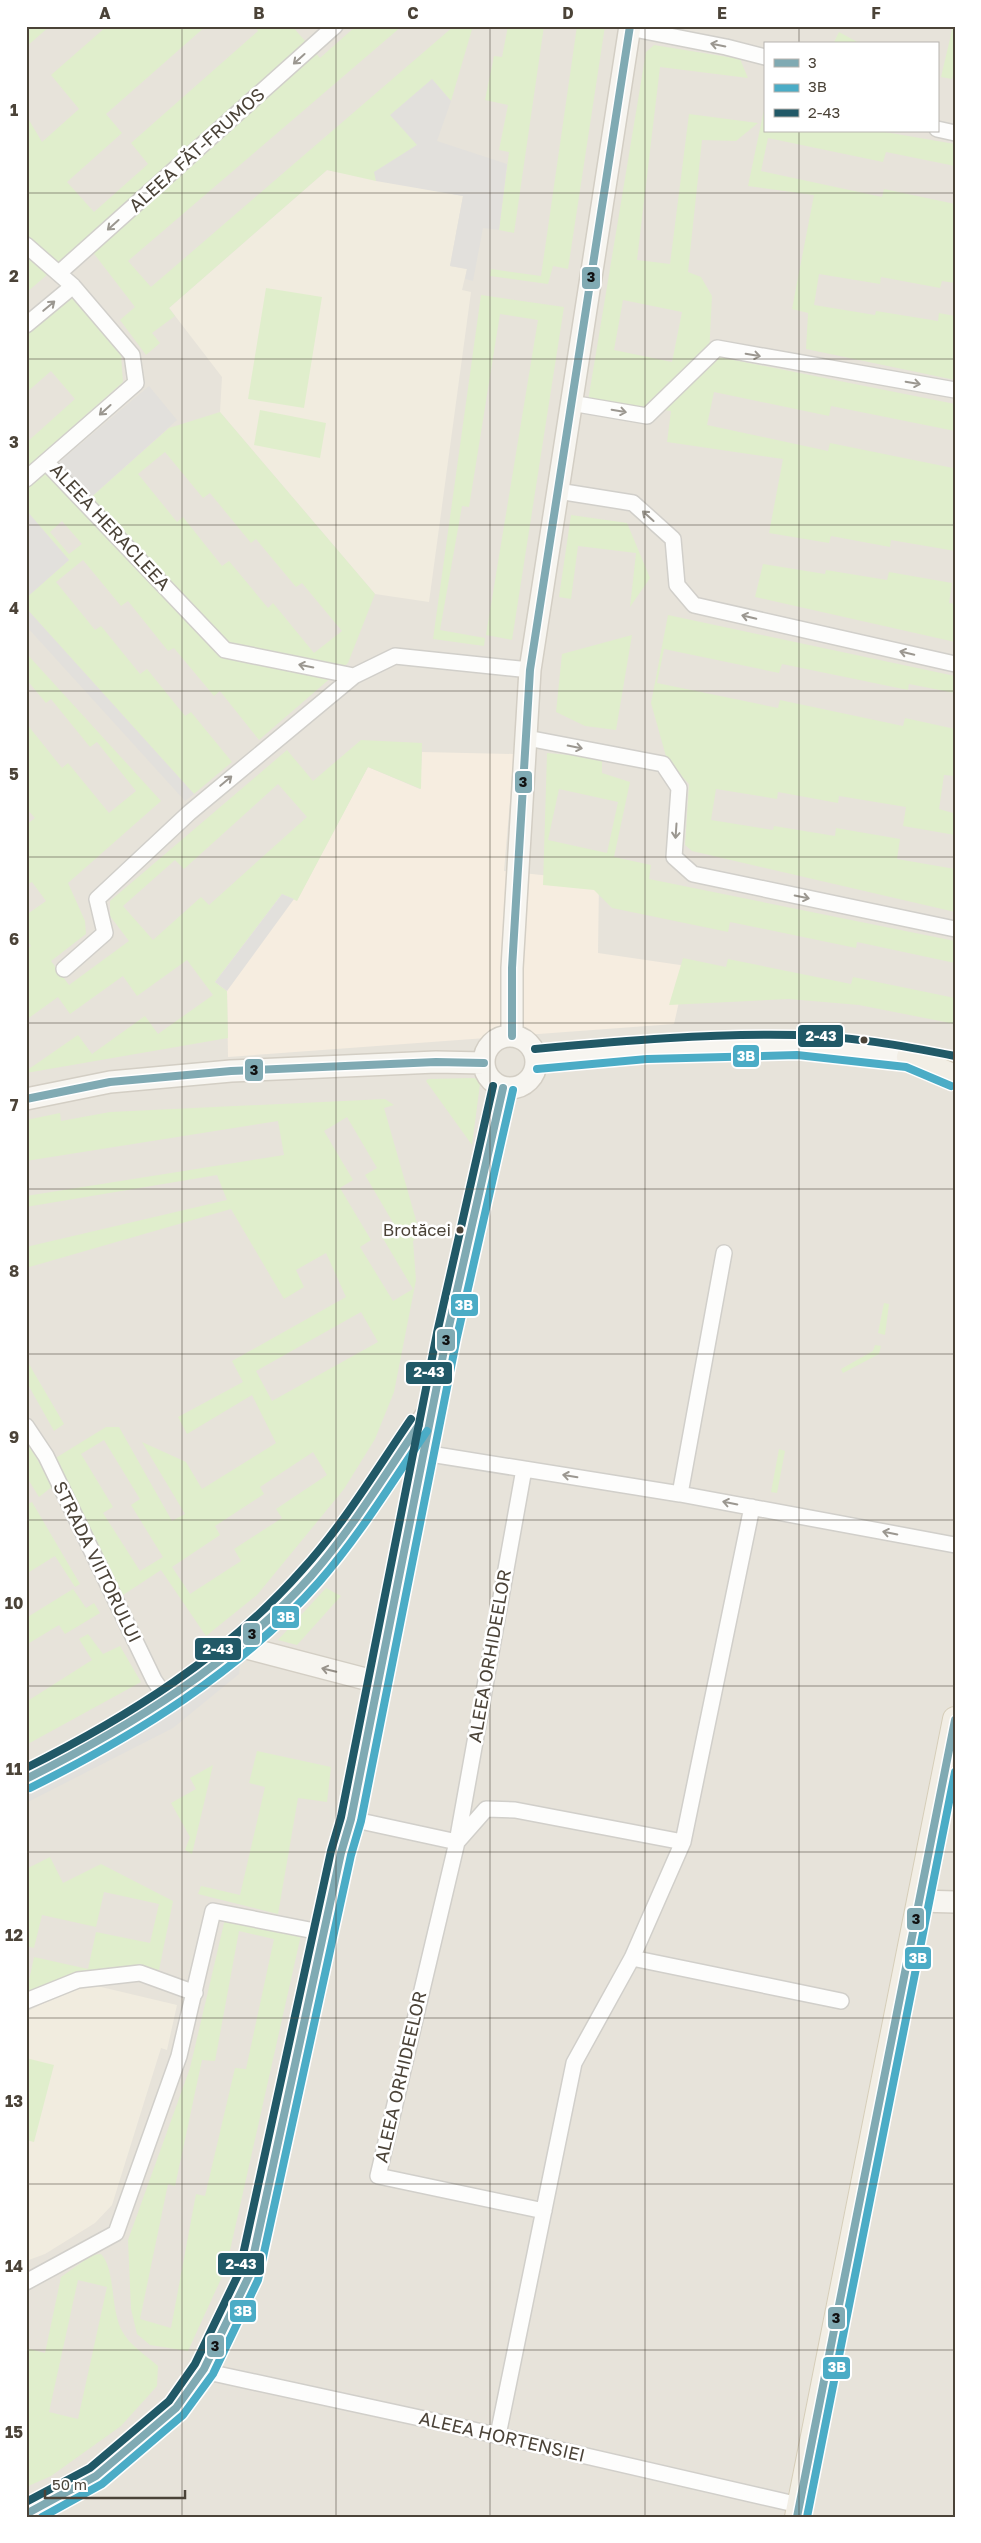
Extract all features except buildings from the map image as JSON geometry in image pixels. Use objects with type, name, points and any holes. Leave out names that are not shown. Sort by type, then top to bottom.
[{"type":"main road","points":[[909,1057],[955,1058]]},
{"type":"main road","points":[[909,1057],[955,1077]]},
{"type":"main road","points":[[798,2511],[955,1719]]},
{"type":"street","name":"ALEEA FĂT-FRUMOS","points":[[59,273],[335,26]]},
{"type":"street","points":[[512,1036],[512,968],[530,670],[629,27],[764,57]]},
{"type":"street","points":[[938,129],[955,133]]},
{"type":"street","name":"ALEEA HERACLEEA","points":[[26,245],[73,286],[132,355],[136,383],[46,462],[226,650],[354,676]]},
{"type":"street","points":[[26,325],[73,286]]},
{"type":"street","points":[[571,403],[647,416],[717,348],[955,390]]},
{"type":"street","points":[[26,479],[46,462]]},
{"type":"street","points":[[558,491],[633,503],[673,539],[677,585],[694,605],[955,664]]},
{"type":"street","points":[[64,969],[105,933],[97,899],[189,813],[354,676],[395,656],[530,670]]},
{"type":"street","points":[[527,738],[663,764],[679,788],[674,857],[693,874],[955,929]]},
{"type":"street","points":[[512,1036],[528,1044],[536,1059],[536,1068],[527,1082],[520,1086],[503,1088],[489,1078],[484,1063],[489,1046],[504,1037],[512,1036]]},
{"type":"street","points":[[536,1059],[646,1049],[797,1045],[909,1057],[955,1066]]},
{"type":"street","points":[[26,1099],[110,1082],[231,1071],[484,1063]]},
{"type":"street","points":[[26,2514],[96,2476],[176,2408],[204,2369],[249,2276],[351,1819],[376,1682],[435,1402],[447,1335],[503,1088]]},
{"type":"street","points":[[680,1494],[724,1253]]},
{"type":"street","points":[[26,1779],[108,1737],[167,1699],[239,1646],[294,1594],[328,1556],[435,1402]]},
{"type":"street","name":"STRADA VIITORULUI","points":[[26,1426],[46,1456],[154,1680],[167,1699]]},
{"type":"street","points":[[424,1453],[680,1494],[955,1545]]},
{"type":"street","name":"ALEEA ORHIDEELOR","points":[[524,1469],[457,1842],[378,2176],[544,2211]]},
{"type":"street","points":[[498,2436],[574,2062],[632,1958],[683,1842],[752,1508]]},
{"type":"street","points":[[239,1646],[376,1682]]},
{"type":"street","name":"ALEEA ORHIDEELOR","points":[[457,1842],[486,1809],[516,1810],[683,1842]]},
{"type":"street","points":[[351,1819],[457,1842]]},
{"type":"street","points":[[919,1901],[955,1902]]},
{"type":"street","points":[[26,2282],[116,2233],[179,2056],[213,1911],[325,1933]]},
{"type":"street","points":[[632,1958],[842,2001]]},
{"type":"street","points":[[26,2001],[78,1980],[140,1973],[195,1993]]},
{"type":"street","name":"ALEEA HORTENSIEI","points":[[204,2369],[217,2374],[498,2436],[798,2511]]},
{"type":"shaded area","points":[[26,26],[955,26],[955,2517],[26,2517]]},
{"type":"shaded area","points":[[432,79],[451,101],[437,141],[507,164],[499,230],[483,228],[473,281],[465,279],[467,269],[450,266],[463,196],[376,181],[374,172],[417,145],[390,115]]},
{"type":"shaded area","points":[[327,170],[463,196],[450,266],[467,269],[462,290],[471,292],[429,602],[375,594],[220,412],[222,377],[169,308]]},
{"type":"shaded area","points":[[149,386],[177,420],[89,499],[57,464]]},
{"type":"shaded area","points":[[26,510],[69,560],[26,598]]},
{"type":"shaded area","points":[[26,608],[194,794],[185,801],[26,626]]},
{"type":"shaded area","points":[[422,752],[514,754],[504,871],[599,881],[598,953],[687,966],[674,1024],[228,1057],[227,991],[215,982],[282,894],[297,900],[368,767],[420,789]]},
{"type":"shaded area","points":[[282,894],[294,899],[227,991],[215,982]]},
{"type":"shaded area","points":[[240,1659],[239,1674],[173,1728],[26,1803],[26,1790],[166,1717]]},
{"type":"shaded area","points":[[80,1982],[177,2005],[167,2050],[161,2048],[112,2205],[95,2223],[45,2254],[26,2261],[26,2012],[79,1986]]},
{"type":"green space","points":[[26,26],[50,26],[26,47]]},
{"type":"green space","points":[[107,26],[206,26],[106,114],[122,133],[67,182],[94,212],[148,164],[131,143],[258,31],[255,26],[292,26],[320,58],[356,26],[402,26],[128,261],[151,287],[454,26],[473,26],[451,101],[432,79],[417,145],[375,172],[376,181],[327,170],[169,308],[175,316],[152,333],[160,343],[146,355],[120,320],[135,307],[85,242],[26,293],[26,115],[42,142],[79,109],[51,75]]},
{"type":"green space","points":[[508,26],[544,26],[514,233],[499,230],[509,152],[499,150],[508,105],[485,100],[494,56],[502,57]]},
{"type":"green space","points":[[577,26],[605,26],[568,269],[553,266],[548,284],[490,276],[491,269],[541,276]]},
{"type":"green space","points":[[953,26],[955,66],[952,79],[941,77]]},
{"type":"green space","points":[[839,32],[857,42],[834,42]]},
{"type":"green space","points":[[654,45],[740,59],[748,78],[660,67],[637,260],[670,264],[689,114],[758,123],[736,141],[702,140],[688,272],[701,277],[712,296],[709,355],[955,404],[955,431],[831,406],[829,416],[714,392],[707,425],[828,451],[830,443],[953,468],[955,461],[955,551],[891,540],[890,547],[831,536],[829,543],[769,533],[783,459],[667,442],[671,411],[588,401],[646,52]],"holes":[[[623,300],[682,312],[672,362],[614,350]]]},
{"type":"green space","points":[[764,110],[764,132],[885,132],[955,144],[955,166],[886,152],[883,162],[768,138],[761,171],[882,197],[884,189],[955,204],[955,283],[942,281],[940,288],[881,277],[880,284],[819,274],[814,305],[875,315],[876,311],[938,321],[939,313],[955,316],[955,380],[806,349],[808,313],[792,309],[814,195],[748,186]]},
{"type":"green space","points":[[266,288],[322,297],[304,408],[248,399]]},
{"type":"green space","points":[[481,295],[564,307],[512,640],[486,635],[538,320],[500,314],[469,507],[462,506],[440,630],[485,638],[484,646],[433,639]]},
{"type":"green space","points":[[72,297],[121,355],[123,382],[26,468],[26,443],[75,399],[51,371],[26,393],[26,335]]},
{"type":"green space","points":[[260,410],[326,423],[320,458],[254,445]]},
{"type":"green space","points":[[220,412],[375,594],[348,663],[259,740],[220,691],[214,696],[174,648],[168,651],[128,601],[121,606],[83,560],[56,582],[95,630],[101,626],[140,674],[147,669],[185,716],[191,712],[232,762],[194,794],[26,608],[26,598],[69,560],[26,510],[26,487],[44,471],[79,508],[169,428]],"holes":[[[165,452],[203,498],[210,493],[251,543],[256,539],[296,587],[302,583],[342,631],[314,653],[273,603],[268,608],[229,561],[222,566],[183,517],[177,522],[138,474]],[[62,521],[82,544],[69,554],[50,532]]]},
{"type":"green space","points":[[571,515],[627,523],[650,578],[630,607],[636,553],[578,546],[571,599],[559,597]]},
{"type":"green space","points":[[763,564],[825,574],[826,570],[887,580],[889,572],[952,583],[949,603],[955,604],[955,642],[755,597]]},
{"type":"green space","points":[[668,615],[955,676],[955,693],[909,684],[908,690],[782,664],[779,673],[664,649],[657,683],[778,708],[780,700],[903,726],[905,718],[955,729],[955,776],[944,775],[939,809],[953,813],[955,816],[955,835],[903,826],[906,807],[839,796],[838,803],[778,792],[777,799],[716,789],[711,820],[773,830],[774,826],[835,836],[836,828],[900,839],[897,859],[955,869],[955,912],[692,851],[685,845],[689,784],[667,760],[651,703]]},
{"type":"green space","points":[[632,635],[616,730],[585,726],[556,712],[562,654]]},
{"type":"green space","points":[[26,653],[161,801],[68,883],[85,921],[86,934],[51,961],[69,985],[129,941],[110,916],[110,901],[287,750],[313,781],[361,740],[422,743],[421,789],[368,767],[297,901],[282,894],[215,982],[227,991],[228,1038],[26,1073],[26,1071],[78,1035],[92,1054],[145,1016],[158,1034],[213,995],[187,960],[137,996],[123,976],[70,1014],[58,997],[26,1020],[26,950],[31,946],[26,939],[26,915],[46,901],[32,882],[26,885],[26,825],[35,818],[26,808],[26,723],[62,768],[68,763],[109,813],[136,791],[97,742],[90,747],[51,699],[46,703],[26,679]],"holes":[[[278,784],[307,817],[209,905],[201,897],[153,940],[123,906],[175,860],[184,869]]]},
{"type":"green space","points":[[547,753],[602,758],[602,773],[630,782],[614,857],[651,865],[649,879],[955,941],[955,963],[857,942],[856,948],[730,922],[728,932],[612,908],[594,890],[543,885]],"holes":[[[559,789],[618,802],[607,853],[548,840]]]},
{"type":"green space","points":[[683,958],[726,967],[728,959],[851,984],[853,977],[955,998],[955,1024],[859,1005],[789,999],[669,1005]]},
{"type":"green space","points":[[428,1079],[478,1079],[480,1084],[472,1145],[426,1081]]},
{"type":"green space","points":[[385,1099],[394,1105],[384,1108],[420,1234],[413,1241],[416,1280],[394,1392],[375,1439],[344,1489],[257,1595],[206,1636],[161,1570],[120,1597],[54,1459],[106,1427],[119,1427],[172,1521],[185,1514],[142,1442],[186,1462],[202,1489],[276,1443],[252,1395],[187,1434],[178,1417],[243,1382],[232,1361],[346,1297],[326,1253],[296,1270],[304,1287],[284,1299],[231,1209],[26,1268],[26,1247],[227,1200],[217,1175],[26,1207],[26,1196],[284,1155],[278,1121],[26,1161],[26,1120],[60,1113],[61,1121],[110,1112]],"holes":[[[347,1117],[377,1168],[365,1175],[395,1226],[381,1235],[413,1289],[393,1301],[360,1247],[371,1240],[340,1188],[353,1180],[324,1131]],[[361,1312],[378,1342],[272,1401],[256,1371]],[[104,1440],[140,1499],[131,1505],[163,1557],[140,1571],[103,1513],[113,1507],[81,1454]],[[313,1452],[327,1475],[276,1509],[282,1518],[234,1549],[241,1561],[190,1594],[172,1567],[220,1535],[215,1526],[264,1494],[260,1487]]]},
{"type":"green space","points":[[884,1303],[889,1304],[885,1335],[878,1333]]},
{"type":"green space","points":[[875,1345],[881,1346],[879,1354],[843,1373],[841,1369],[873,1351]]},
{"type":"green space","points":[[26,1359],[64,1424],[54,1431],[26,1381]]},
{"type":"green space","points":[[30,1447],[53,1486],[39,1497],[26,1476],[26,1449]]},
{"type":"green space","points":[[779,1449],[785,1451],[777,1493],[771,1492]]},
{"type":"green space","points":[[32,1502],[80,1584],[75,1587],[55,1556],[26,1574],[26,1505]]},
{"type":"green space","points":[[326,1588],[341,1596],[297,1645],[278,1640]]},
{"type":"green space","points":[[73,1589],[86,1608],[94,1603],[100,1613],[65,1634],[59,1625],[26,1645],[26,1618]]},
{"type":"green space","points":[[88,1634],[103,1654],[120,1646],[141,1682],[26,1745],[26,1702],[92,1660],[79,1639]]},
{"type":"green space","points":[[257,1751],[331,1767],[327,1802],[298,1798],[278,1914],[198,1894],[201,1886],[240,1895],[265,1787],[249,1783]]},
{"type":"green space","points":[[213,1765],[192,1854],[185,1850],[190,1837],[171,1803],[196,1789],[190,1778]]},
{"type":"green space","points":[[50,1857],[63,1883],[101,1864],[173,1901],[159,1970],[124,1966],[107,1968],[75,1975],[26,1994],[26,1985],[28,1985],[34,1957],[88,1969],[96,1932],[150,1943],[159,1904],[104,1892],[96,1927],[42,1915],[34,1948],[26,1946],[26,1869]]},
{"type":"green space","points":[[225,1919],[301,1935],[226,2268],[188,2351],[150,2345],[137,2334],[131,2309],[128,2240],[190,2068]],"holes":[[[239,1931],[274,1939],[246,2069],[235,2068],[205,2196],[196,2194],[171,2328],[140,2319],[168,2184],[175,2186],[202,2060],[215,2061]]]},
{"type":"green space","points":[[26,2058],[54,2065],[34,2142],[26,2140]]},
{"type":"green space","points":[[101,2254],[106,2261],[118,2322],[125,2336],[134,2346],[158,2366],[157,2386],[121,2426],[51,2476],[26,2487],[26,2348],[45,2353],[61,2277],[92,2255]],"holes":[[[78,2280],[107,2287],[78,2419],[49,2412]]]},
{"type":"transit line","name":"3","points":[[512,1036],[512,968],[530,670],[630,26]]},
{"type":"transit line","name":"2-43","points":[[535,1049],[699,1036],[797,1035],[856,1039],[955,1056]]},
{"type":"transit line","name":"3B","points":[[537,1069],[647,1059],[797,1055],[906,1067],[951,1086]]},
{"type":"transit line","name":"3","points":[[26,1099],[110,1082],[231,1071],[436,1062],[484,1063]]},
{"type":"transit line","name":"2-43","points":[[26,2502],[90,2468],[169,2401],[195,2364],[239,2273],[331,1851],[341,1817],[437,1333],[493,1086]]},
{"type":"transit line","name":"3","points":[[26,2514],[96,2476],[176,2408],[204,2369],[249,2276],[341,1853],[351,1819],[447,1335],[503,1088]]},
{"type":"transit line","name":"3B","points":[[42,2517],[102,2484],[183,2415],[213,2374],[258,2280],[351,1855],[361,1821],[457,1337],[513,1090]]},
{"type":"transit line","name":"2-43","points":[[26,1768],[101,1728],[174,1682],[208,1657],[273,1601],[332,1534],[411,1419]]},
{"type":"transit line","name":"3","points":[[26,1779],[104,1737],[179,1691],[214,1665],[281,1608],[311,1576],[354,1521],[419,1425]]},
{"type":"transit line","name":"3B","points":[[30,1788],[109,1746],[185,1699],[255,1645],[288,1615],[334,1564],[362,1527],[427,1431]]},
{"type":"transit line","name":"3","points":[[797,2517],[955,1720]]},
{"type":"transit line","name":"3B","points":[[807,2517],[955,1772]]},
{"type":"place","name":"Brotăcei","points":[[460,1230]]}]
